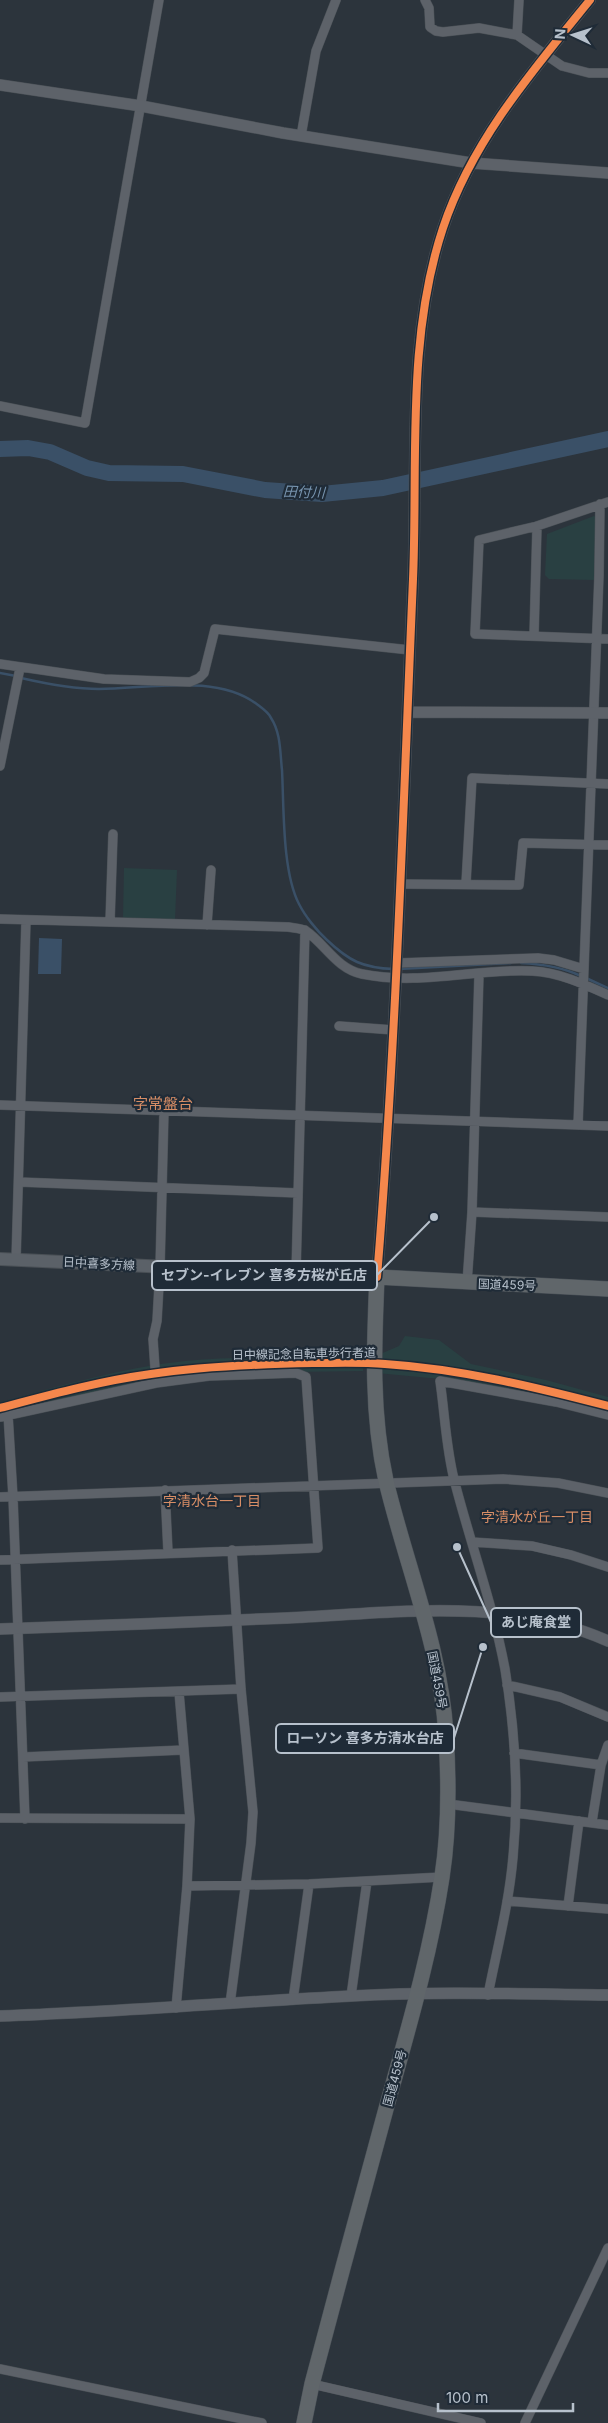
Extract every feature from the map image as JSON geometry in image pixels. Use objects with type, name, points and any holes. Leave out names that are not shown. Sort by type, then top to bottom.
[{"type":"highway","name":"国道459号","points":[[304,2423],[312,2384],[418,1994],[442,1877],[448,1804],[446,1731],[439,1686],[422,1612],[386,1482],[379,1444],[373,1364],[377,1277],[608,1289]]},
{"type":"main road","name":"日中喜多方線","points":[[0,1259],[377,1277]]},
{"type":"street","points":[[0,406],[85,423],[159,0]]},
{"type":"street","points":[[301,136],[316,51],[336,0]]},
{"type":"street","points":[[424,0],[429,8],[430,27],[436,31],[479,28],[517,35],[562,66],[571,69],[608,73]]},
{"type":"street","points":[[517,35],[519,0]]},
{"type":"street","points":[[377,1277],[390,1118],[395,978],[398,962],[415,531],[419,359],[428,289],[444,225],[471,163],[499,117],[546,54],[590,0]]},
{"type":"street","points":[[0,85],[140,106],[301,136],[471,163],[608,173]]},
{"type":"street","points":[[578,1125],[596,639],[604,575],[604,503],[537,526],[479,540],[475,634],[596,639],[608,639]]},
{"type":"street","points":[[534,636],[537,526]]},
{"type":"street","points":[[0,664],[104,679],[190,682],[199,678],[204,673],[215,629],[410,650]]},
{"type":"street","points":[[0,766],[20,668]]},
{"type":"street","points":[[408,712],[608,713]]},
{"type":"street","points":[[466,883],[472,778],[608,784]]},
{"type":"street","points":[[110,922],[113,834]]},
{"type":"street","points":[[400,884],[466,883],[520,885],[522,843],[608,845]]},
{"type":"street","points":[[207,925],[211,870]]},
{"type":"street","points":[[0,919],[288,927],[305,930],[325,951],[354,972],[395,978],[448,978],[531,971],[554,974],[608,994]]},
{"type":"street","points":[[16,1260],[19,1105],[26,920]]},
{"type":"street","points":[[296,1273],[305,930]]},
{"type":"street","points":[[398,962],[538,958],[554,960],[584,969]]},
{"type":"street","points":[[467,1283],[472,1212],[479,974]]},
{"type":"street","points":[[339,1026],[394,1030]]},
{"type":"street","points":[[0,1105],[608,1126]]},
{"type":"street","points":[[156,1383],[153,1339],[157,1321],[160,1268],[164,1111]]},
{"type":"street","points":[[19,1182],[298,1193]]},
{"type":"street","points":[[472,1212],[608,1217]]},
{"type":"street","points":[[0,1560],[15,1559],[168,1552],[318,1548],[306,1377],[296,1373],[209,1376],[156,1383],[4,1415],[13,1497],[15,1559],[19,1628],[20,1696],[26,1819]]},
{"type":"street","points":[[488,1995],[507,1901],[513,1858],[516,1813],[514,1753],[507,1684],[493,1612],[454,1480],[440,1382],[556,1402],[608,1415]]},
{"type":"street","points":[[0,1497],[454,1480],[540,1481],[608,1493]]},
{"type":"street","points":[[165,1490],[168,1552]]},
{"type":"street","points":[[472,1542],[532,1546],[571,1555],[608,1568]]},
{"type":"street","points":[[230,2004],[253,1812],[241,1689],[232,1550]]},
{"type":"street","points":[[0,1629],[422,1612],[493,1612],[573,1628],[608,1641]]},
{"type":"street","points":[[507,1684],[560,1697],[608,1717]]},
{"type":"street","points":[[0,1697],[241,1689]]},
{"type":"street","points":[[176,2008],[187,1886],[190,1819],[178,1692]]},
{"type":"street","points":[[592,1822],[601,1765],[608,1745]]},
{"type":"street","points":[[23,1757],[183,1750]]},
{"type":"street","points":[[514,1753],[601,1765]]},
{"type":"street","points":[[448,1804],[608,1825]]},
{"type":"street","points":[[0,1818],[190,1819]]},
{"type":"street","points":[[568,1906],[579,1821]]},
{"type":"street","points":[[187,1886],[308,1884],[442,1877]]},
{"type":"street","points":[[352,1996],[368,1881]]},
{"type":"street","points":[[293,2000],[308,1884]]},
{"type":"street","points":[[507,1901],[608,1909]]},
{"type":"street","points":[[0,2016],[176,2008],[352,1996],[418,1994],[608,1995]]},
{"type":"street","points":[[525,2423],[608,2248]]},
{"type":"street","points":[[0,2369],[262,2423]]},
{"type":"street","points":[[312,2384],[481,2423]]},
{"type":"green space","points":[[594,516],[597,518],[596,580],[549,579],[545,575],[547,534]]},
{"type":"green space","points":[[124,868],[177,870],[175,920],[123,918]]},
{"type":"green space","points":[[405,1336],[439,1340],[471,1364],[546,1380],[608,1397],[608,1413],[472,1382],[377,1373],[378,1355],[399,1346]]},
{"type":"green space","points":[[363,1354],[363,1371],[226,1373],[0,1413],[0,1402],[91,1378],[161,1364],[207,1359]]},
{"type":"water","points":[[39,938],[62,939],[61,974],[38,974]]},
{"type":"waterway","name":"田付川","points":[[0,449],[28,448],[50,452],[87,468],[109,473],[183,474],[265,490],[322,494],[383,488],[608,439]]},
{"type":"waterway","points":[[0,673],[16,676]]},
{"type":"waterway","points":[[21,678],[60,686],[89,689],[182,685],[203,686],[223,689],[241,695],[267,712],[277,730],[282,770],[289,874],[299,904],[315,928],[342,953],[365,965],[394,969]]},
{"type":"waterway","points":[[399,969],[511,963]]},
{"type":"waterway","points":[[521,963],[567,970],[581,976]]},
{"type":"waterway","points":[[586,978],[608,988]]},
{"type":"cycle path","points":[[377,1277],[384,1190],[398,928],[413,579],[416,402],[423,313],[431,270],[443,228],[455,196],[470,166],[487,136],[526,80],[590,0]]},
{"type":"cycle path","name":"日中線記念自転車歩行者道","points":[[0,1408],[94,1384],[171,1371],[212,1367],[313,1363],[376,1363],[470,1374],[608,1406]]},
{"type":"place","name":"セブン-イレブン 喜多方桜が丘店","points":[[434,1217]]},
{"type":"place","name":"あじ庵食堂","points":[[457,1547]]},
{"type":"place","name":"ローソン 喜多方清水台店","points":[[483,1647]]},
{"type":"district","name":"字常盤台","points":[[163,1104]]},
{"type":"district","name":"字清水台一丁目","points":[[212,1501]]},
{"type":"district","name":"字清水が丘一丁目","points":[[537,1517]]}]
